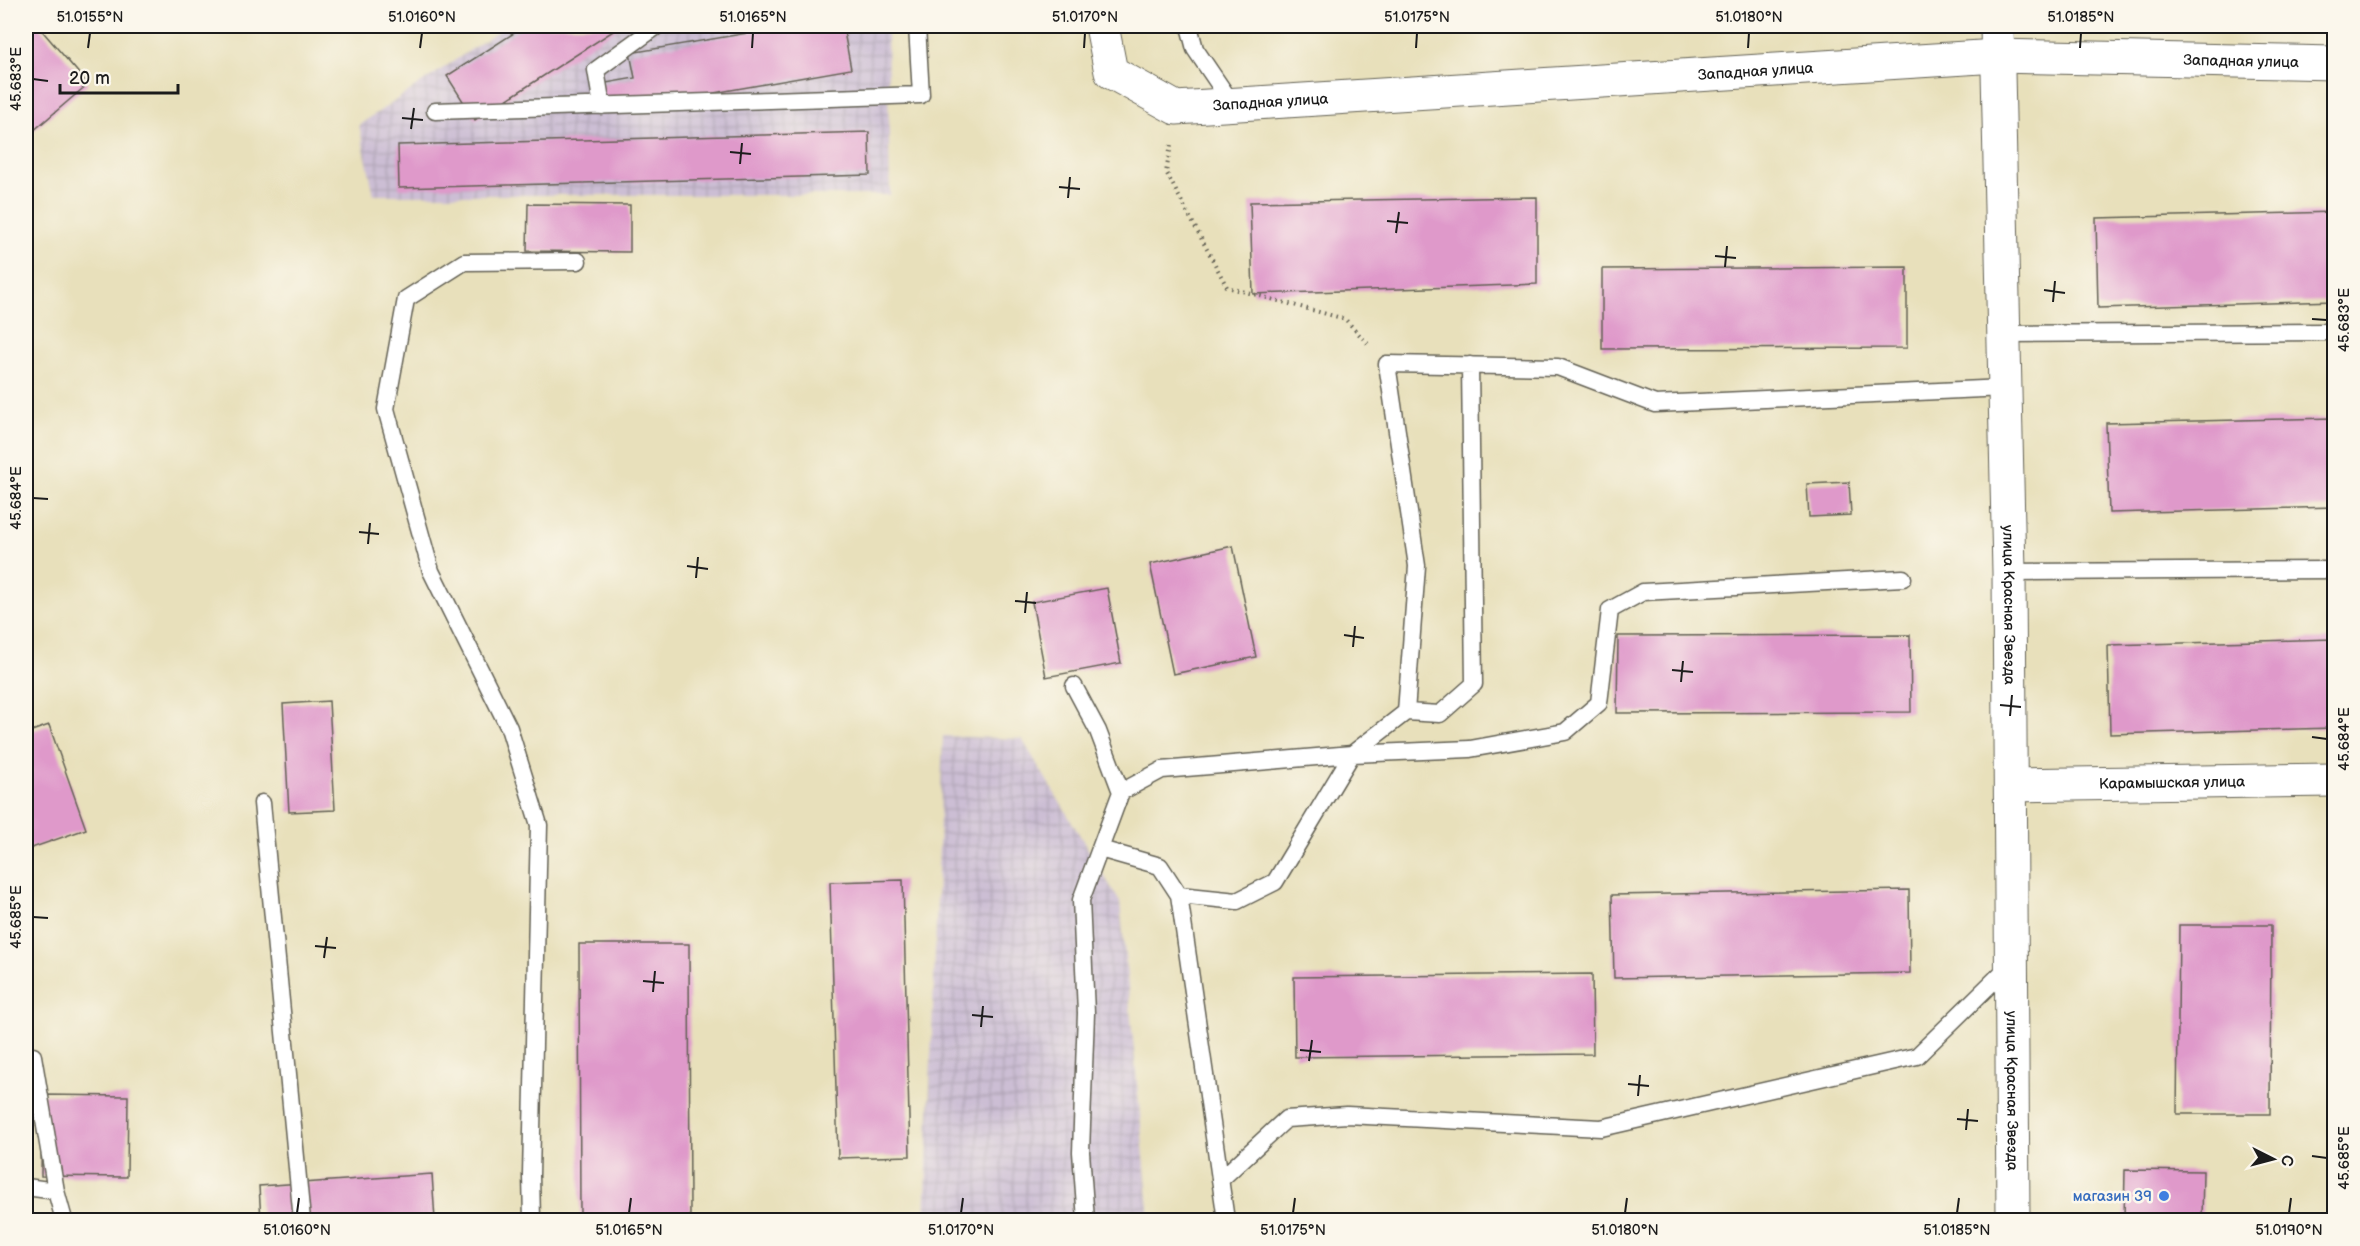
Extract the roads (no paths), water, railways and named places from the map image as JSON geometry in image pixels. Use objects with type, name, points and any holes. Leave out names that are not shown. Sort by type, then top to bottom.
[{"type":"street","name":"Западная улица","points":[[1102,26],[1111,72],[1176,108],[1997,41],[2334,63]]},
{"type":"street","name":"улица Красная Звезда","points":[[1997,41],[2012,785],[2013,1221]]},
{"type":"street","name":"Карамышская улица","points":[[2012,785],[2334,780]]},
{"type":"lane","points":[[602,106],[596,70],[657,26]]},
{"type":"lane","points":[[435,111],[921,95],[917,26]]},
{"type":"lane","points":[[1189,26],[1195,50],[1233,105]]},
{"type":"lane","points":[[532,1221],[531,1175],[539,825],[509,728],[431,572],[386,409],[406,299],[464,262],[578,261]]},
{"type":"lane","points":[[2002,334],[2334,332]]},
{"type":"lane","points":[[1406,712],[1417,566],[1387,364],[1558,367],[1655,404],[2004,388]]},
{"type":"lane","points":[[1179,895],[1237,901],[1275,882],[1352,754],[1406,712],[1440,714],[1474,684],[1470,365]]},
{"type":"lane","points":[[2009,572],[2334,570]]},
{"type":"lane","points":[[1121,792],[1162,770],[1352,754],[1470,749],[1565,732],[1599,703],[1610,610],[1643,592],[1903,578]]},
{"type":"lane","points":[[1074,686],[1098,731],[1121,792],[1081,900],[1086,1013],[1081,1152],[1086,1221]]},
{"type":"lane","points":[[262,803],[302,1221]]},
{"type":"lane","points":[[1100,849],[1160,866],[1179,895],[1226,1221]]},
{"type":"lane","points":[[1220,1180],[1286,1119],[1347,1115],[1601,1128],[1917,1056],[2012,963]]},
{"type":"lane","points":[[26,1057],[33,1056],[56,1191],[64,1221]]},
{"type":"lane","points":[[26,1187],[56,1191]]},
{"type":"place","name":"магазин 39","points":[[2164,1196]]}]
